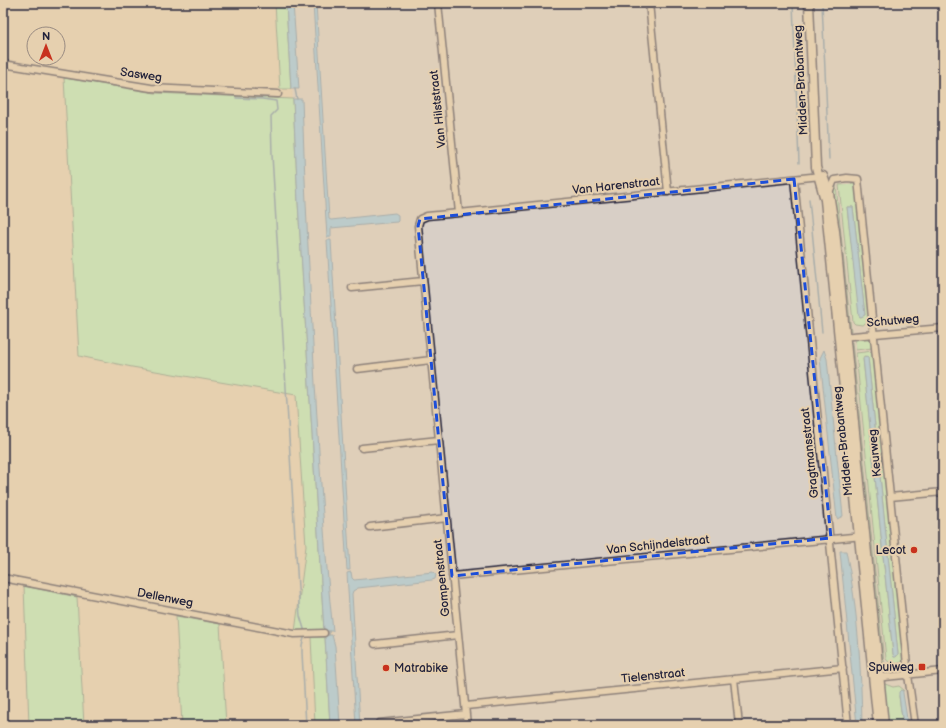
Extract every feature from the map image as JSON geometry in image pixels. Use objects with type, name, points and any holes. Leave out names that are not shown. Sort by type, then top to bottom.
[{"type":"street","name":"Van Hilststraat","points":[[438,3],[459,212]]},
{"type":"street","points":[[649,3],[668,192]]},
{"type":"street","name":"Midden-Brabantweg","points":[[809,3],[816,157],[825,200],[842,337],[876,678],[878,725]]},
{"type":"street","name":"Sasweg","points":[[3,64],[152,88],[278,94]]},
{"type":"street","name":"Van Harenstraat","points":[[418,226],[420,219],[427,216],[459,212],[821,177]]},
{"type":"street","name":"Midden-Brabantweg","points":[[821,177],[829,193],[835,231],[842,337]]},
{"type":"street","name":"Keurweg","points":[[829,193],[834,180],[847,178],[858,179],[908,675],[915,725]]},
{"type":"street","name":"Gragtmansstraat","points":[[794,180],[848,725]]},
{"type":"street","name":"Gompenstraat","points":[[418,226],[467,725]]},
{"type":"street","points":[[352,288],[423,282]]},
{"type":"street","name":"Schutweg","points":[[842,337],[943,328]]},
{"type":"street","points":[[357,368],[431,360]]},
{"type":"street","points":[[362,448],[439,440]]},
{"type":"street","points":[[890,497],[943,492]]},
{"type":"street","points":[[370,526],[447,518]]},
{"type":"street","name":"Van Schijndelstraat","points":[[452,576],[862,536]]},
{"type":"street","name":"Dellenweg","points":[[3,578],[294,634],[324,633]]},
{"type":"street","points":[[375,644],[458,635]]},
{"type":"street","name":"Tielenstraat","points":[[466,706],[843,668]]},
{"type":"street","points":[[876,678],[943,671]]},
{"type":"street","name":"Midden-Brabantweg","points":[[876,678],[884,725]]},
{"type":"street","points":[[734,679],[739,725]]},
{"type":"street","points":[[379,723],[466,714]]},
{"type":"highlighted area","points":[[794,179],[831,538],[452,576],[418,226],[420,219]]},
{"type":"shaded area","points":[[286,3],[943,3],[943,725],[338,725]]},
{"type":"green space","points":[[275,3],[286,3],[291,89],[280,89]]},
{"type":"green space","points":[[64,78],[155,93],[293,99],[324,631],[295,632],[306,546],[296,395],[132,367],[79,356]]},
{"type":"green space","points":[[856,184],[870,321],[862,325],[855,324],[853,322],[839,185]],"holes":[[[847,207],[853,207],[865,315],[860,317]]]},
{"type":"green space","points":[[836,185],[851,331],[847,327],[832,189]]},
{"type":"green space","points":[[866,338],[871,340],[872,348],[856,350],[855,340]]},
{"type":"green space","points":[[852,342],[884,662],[893,667],[904,664],[903,668],[896,671],[885,669],[880,664],[848,347]]},
{"type":"green space","points":[[873,351],[904,661],[896,664],[886,659],[856,353]],"holes":[[[864,356],[868,357],[898,654],[894,657],[863,358]]]},
{"type":"green space","points":[[24,586],[77,597],[84,725],[29,725]]},
{"type":"green space","points":[[176,616],[220,624],[226,725],[182,725]]},
{"type":"green space","points":[[311,637],[325,637],[330,725],[315,725]]},
{"type":"green space","points":[[885,684],[893,687],[899,686],[904,690],[902,690],[899,696],[903,725],[887,725]]},
{"type":"water","points":[[286,3],[293,3],[299,89],[291,89]]},
{"type":"water","points":[[313,3],[316,3],[329,219],[395,213],[398,215],[397,222],[331,228],[331,237],[327,237]]},
{"type":"water","points":[[293,99],[302,99],[315,384],[325,538],[333,631],[324,631]]},
{"type":"water","points":[[847,207],[853,207],[865,315],[861,317],[859,316]]},
{"type":"water","points":[[327,240],[331,240],[350,570],[347,570]]},
{"type":"water","points":[[824,350],[827,359],[843,516],[837,519],[820,358]]},
{"type":"water","points":[[866,356],[868,357],[898,654],[896,657],[894,657],[893,654],[863,358]]},
{"type":"water","points":[[840,551],[846,551],[856,616],[860,659],[862,725],[857,725]]},
{"type":"water","points":[[351,572],[354,580],[433,572],[436,575],[435,579],[432,580],[358,588],[353,591],[360,725],[356,725],[347,573]]},
{"type":"water","points":[[332,635],[335,646],[340,725],[330,725],[325,637]]},
{"type":"water","points":[[901,690],[903,691],[908,725],[903,725],[899,696],[899,692]]},
{"type":"waterway","points":[[793,3],[799,163]]},
{"type":"waterway","points":[[822,3],[829,159]]},
{"type":"waterway","points":[[295,89],[297,99]]},
{"type":"waterway","points":[[236,98],[276,101],[277,110],[271,116],[272,155],[299,604],[300,616],[305,632]]},
{"type":"waterway","points":[[809,199],[822,332]]},
{"type":"waterway","points":[[305,635],[302,645],[302,653],[306,725]]},
{"type":"place","name":"Lecot","points":[[914,550]]},
{"type":"place","name":"Spuiweg","points":[[922,667]]},
{"type":"place","name":"Matrabike","points":[[386,668]]}]
